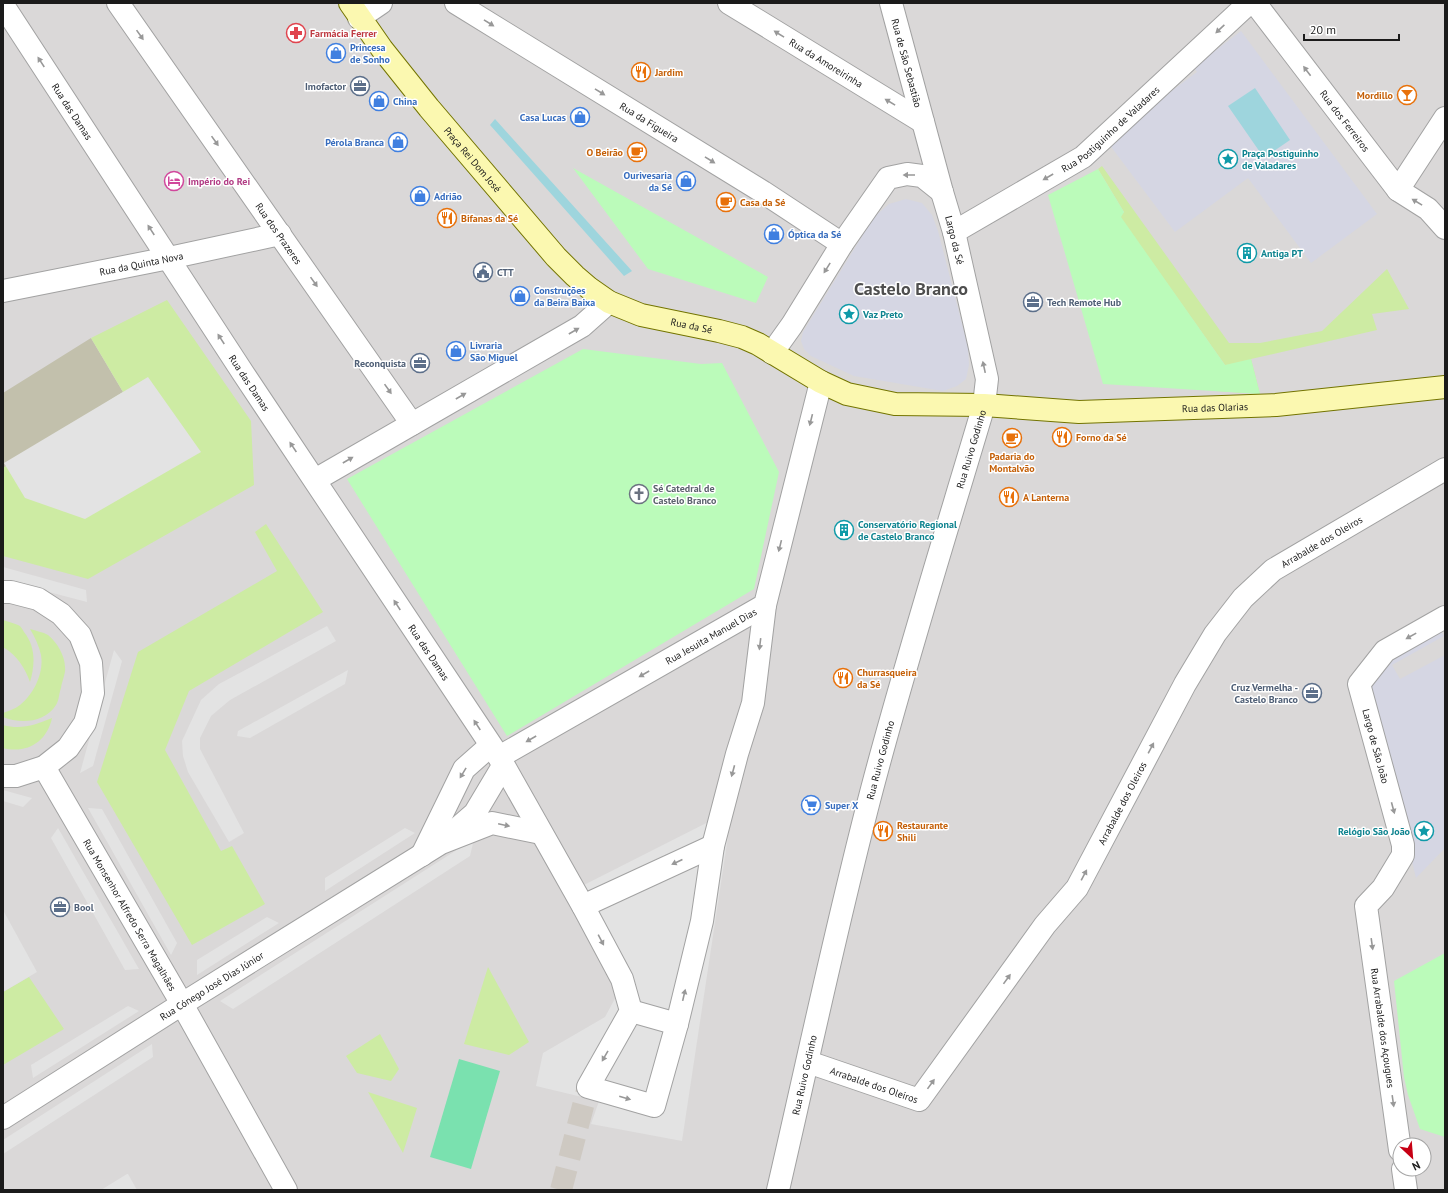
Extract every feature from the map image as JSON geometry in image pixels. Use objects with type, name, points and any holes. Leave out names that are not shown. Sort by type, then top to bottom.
[{"type":"main road","name":"Praça Rei Dom José","points":[[354,10],[382,49],[429,108],[556,257],[580,280],[609,302]]},
{"type":"main road","name":"Rua da Sé","points":[[609,302],[641,315],[719,331],[742,338],[758,344],[772,353]]},
{"type":"main road","points":[[772,353],[821,382],[847,394],[895,404],[984,406]]},
{"type":"main road","name":"Rua das Olarias","points":[[984,406],[1079,412],[1276,405],[1445,387]]},
{"type":"street","name":"Rua dos Prazeres","points":[[118,3],[412,424]]},
{"type":"street","points":[[354,10],[381,3]]},
{"type":"street","name":"Rua da Figueira","points":[[456,3],[757,189],[842,244]]},
{"type":"street","name":"Rua da Amoreirinha","points":[[729,3],[924,122]]},
{"type":"street","name":"Rua de São Sebastião","points":[[891,3],[942,192]]},
{"type":"street","name":"Rua Postiguinho de Valadares","points":[[954,232],[1083,157],[1249,3]]},
{"type":"street","name":"Rua dos Ferreiros","points":[[1255,3],[1398,190],[1428,209],[1445,228]]},
{"type":"street","name":"Rua das Damas","points":[[3,5],[314,480],[497,756],[622,979],[631,1011]]},
{"type":"street","points":[[1398,190],[1445,118]]},
{"type":"street","points":[[772,353],[792,325],[842,244],[888,178],[907,174],[922,176],[942,192]]},
{"type":"street","name":"Largo da Sé","points":[[942,192],[954,232],[986,378],[984,406]]},
{"type":"street","name":"Rua da Quinta Nova","points":[[3,291],[280,234]]},
{"type":"street","points":[[314,480],[582,326],[609,302]]},
{"type":"street","name":"Rua Jesuita Manuel Dias","points":[[497,756],[765,605],[821,382]]},
{"type":"street","name":"Rua Ruivo Godinho","points":[[778,1190],[831,956],[871,790],[902,679],[984,406]]},
{"type":"street","name":"Arrabalde dos Oleiros","points":[[808,1062],[919,1100],[1045,925],[1077,888],[1185,684],[1216,634],[1243,598],[1273,570],[1445,469]]},
{"type":"street","points":[[3,592],[11,592],[38,599],[61,614],[80,635],[91,663],[93,693],[86,723],[68,748],[44,767],[16,776],[3,776]]},
{"type":"street","points":[[677,1024],[631,1011],[588,1087],[654,1106],[677,1024],[702,922],[713,846],[737,754],[753,703],[765,605]]},
{"type":"street","name":"Largo de São João","points":[[1366,906],[1383,888],[1403,855],[1403,845],[1359,684],[1385,651],[1445,617]]},
{"type":"street","points":[[422,855],[464,769],[497,756]]},
{"type":"street","name":"Rua Cónego José Dias Júnior","points":[[3,1118],[182,1004],[441,843],[475,813],[497,756]]},
{"type":"street","name":"Rua Monsenhor Alfredo Serra Magalhães","points":[[44,767],[182,1004],[286,1190]]},
{"type":"street","name":"Rua Cónego José Dias Júnior","points":[[441,843],[492,823],[541,833]]},
{"type":"street","points":[[582,906],[713,846]]},
{"type":"street","name":"Rua Arrabalde dos Açougues","points":[[1366,906],[1398,1137]]},
{"type":"street","points":[[1404,1177],[1406,1190]]},
{"type":"shaded area","points":[[3,3],[1445,3],[1445,1190],[3,1190]]},
{"type":"shaded area","name":"Praça Postiguinho de Valadares","points":[[1241,31],[1377,214],[1311,263],[1248,178],[1175,232],[1106,140],[1197,72],[1194,67]]},
{"type":"shaded area","points":[[906,199],[922,203],[932,215],[938,231],[968,347],[969,365],[966,379],[957,386],[943,391],[854,376],[811,356],[804,349],[801,341],[803,332],[874,217],[889,204]]},
{"type":"shaded area","points":[[91,338],[123,392],[3,468],[3,393]]},
{"type":"shaded area","points":[[148,377],[201,452],[85,519],[25,498],[4,463]]},
{"type":"shaded area","points":[[3,567],[86,590],[87,602],[3,580]]},
{"type":"shaded area","points":[[327,626],[336,641],[230,700],[211,716],[200,738],[200,749],[244,833],[229,842],[188,772],[183,756],[182,741],[201,700],[219,684]]},
{"type":"shaded area","points":[[1440,630],[1444,636],[1392,665],[1400,679],[1445,655],[1445,848],[1416,878],[1369,682],[1377,667]]},
{"type":"shaded area","points":[[114,650],[122,661],[93,766],[80,773]]},
{"type":"shaded area","points":[[348,670],[345,684],[250,738],[237,736],[238,731]]},
{"type":"shaded area","points":[[3,790],[32,798],[23,807],[3,801]]},
{"type":"shaded area","points":[[88,808],[102,809],[177,943],[171,955]]},
{"type":"shaded area","points":[[732,810],[682,1141],[591,1124],[599,1101],[536,1086],[543,1053],[605,1017],[619,991],[574,890]]},
{"type":"shaded area","points":[[58,828],[139,969],[125,970],[51,838]]},
{"type":"shaded area","points":[[405,828],[415,833],[325,891],[325,878]]},
{"type":"shaded area","points":[[474,839],[470,856],[233,1009],[220,1001]]},
{"type":"shaded area","points":[[3,910],[37,972],[3,992]]},
{"type":"shaded area","points":[[267,917],[279,923],[197,975],[197,960]]},
{"type":"shaded area","points":[[128,1006],[139,1011],[33,1078],[31,1065]]},
{"type":"shaded area","points":[[152,1044],[153,1057],[3,1154],[3,1140]]},
{"type":"shaded area","points":[[127,1174],[137,1190],[101,1190]]},
{"type":"green space","points":[[1102,166],[1229,343],[1260,343],[1322,331],[1387,269],[1409,309],[1372,314],[1377,330],[1251,359],[1260,394],[1216,391],[1225,365],[1120,217],[1124,212],[1098,169]]},
{"type":"green space","points":[[573,168],[768,277],[756,303],[648,269]]},
{"type":"green space","points":[[1098,169],[1124,212],[1121,217],[1225,365],[1251,359],[1260,394],[1103,384],[1048,195]]},
{"type":"green space","points":[[167,300],[251,421],[254,485],[88,579],[3,556],[3,468],[123,392],[91,338]]},
{"type":"green space","points":[[583,349],[701,364],[722,363],[779,472],[754,589],[507,736],[347,479]]},
{"type":"green space","points":[[266,524],[323,612],[189,691],[165,750],[221,851],[232,846],[265,904],[192,945],[97,782],[138,652],[277,571],[255,532]]},
{"type":"green space","points":[[3,620],[20,626],[31,644],[33,669],[30,682],[20,662],[3,647]]},
{"type":"green space","points":[[30,629],[48,635],[54,641],[64,658],[65,672],[58,701],[51,711],[39,719],[17,721],[3,717],[3,713],[16,708],[30,695],[37,683],[42,662],[37,642]]},
{"type":"green space","points":[[52,718],[46,734],[35,744],[20,749],[3,748],[3,725],[22,727],[40,723]]},
{"type":"green space","points":[[1445,953],[1445,1137],[1420,1129],[1408,1095],[1404,1077],[1394,981]]},
{"type":"green space","points":[[488,967],[529,1042],[509,1055],[464,1044]]},
{"type":"green space","points":[[29,977],[64,1029],[3,1065],[3,992]]},
{"type":"green space","points":[[380,1034],[399,1069],[391,1081],[357,1073],[346,1056]]},
{"type":"green space","points":[[459,1059],[500,1071],[471,1169],[430,1157]]},
{"type":"green space","points":[[368,1092],[417,1108],[403,1153]]},
{"type":"water","points":[[1255,88],[1290,140],[1264,158],[1228,106]]},
{"type":"water","points":[[495,119],[632,271],[624,276],[490,125]]},
{"type":"tunnel","points":[[561,1190],[588,1087]]},
{"type":"place","name":"Farmácia Ferrer","points":[[296,33]]},
{"type":"place","name":"Princesa de Sonho","points":[[336,53]]},
{"type":"place","name":"Jardim","points":[[641,72]]},
{"type":"place","name":"Imofactor","points":[[360,86]]},
{"type":"place","name":"Mordillo","points":[[1407,95]]},
{"type":"place","name":"China","points":[[379,101]]},
{"type":"place","name":"Casa Lucas","points":[[580,117]]},
{"type":"place","name":"Pérola Branca","points":[[398,142]]},
{"type":"place","name":"O Beirão","points":[[637,152]]},
{"type":"place","name":"Praça Postiguinho de Valadares","points":[[1228,159]]},
{"type":"place","name":"Império do Rei","points":[[174,181]]},
{"type":"place","name":"Ourivesaria da Sé","points":[[686,181]]},
{"type":"place","name":"Adrião","points":[[420,196]]},
{"type":"place","name":"Casa da Sé","points":[[726,202]]},
{"type":"place","name":"Bifanas da Sé","points":[[447,218]]},
{"type":"place","name":"Óptica da Sé","points":[[774,234]]},
{"type":"place","name":"Antiga PT","points":[[1247,253]]},
{"type":"place","name":"CTT","points":[[483,272]]},
{"type":"place","name":"Construções da Beira Baixa","points":[[520,296]]},
{"type":"place","name":"Tech Remote Hub","points":[[1033,302]]},
{"type":"place","name":"Vaz Preto","points":[[849,314]]},
{"type":"place","name":"Livraria São Miguel","points":[[456,351]]},
{"type":"place","name":"Reconquista","points":[[420,363]]},
{"type":"place","name":"Forno da Sé","points":[[1062,437]]},
{"type":"place","name":"Padaria do Montalvão","points":[[1012,438]]},
{"type":"place","name":"Sé Catedral de Castelo Branco","points":[[639,494]]},
{"type":"place","name":"A Lanterna","points":[[1009,497]]},
{"type":"place","name":"Conservatório Regional de Castelo Branco","points":[[844,530]]},
{"type":"place","name":"Churrasqueira da Sé","points":[[843,678]]},
{"type":"place","name":"Cruz Vermelha - Castelo Branco","points":[[1312,693]]},
{"type":"place","name":"Super X","points":[[811,805]]},
{"type":"place","name":"Restaurante Shili","points":[[883,831]]},
{"type":"place","name":"Relógio São João","points":[[1424,831]]},
{"type":"place","name":"Bool","points":[[60,907]]},
{"type":"district","name":"Castelo Branco","points":[[911,289]]}]
